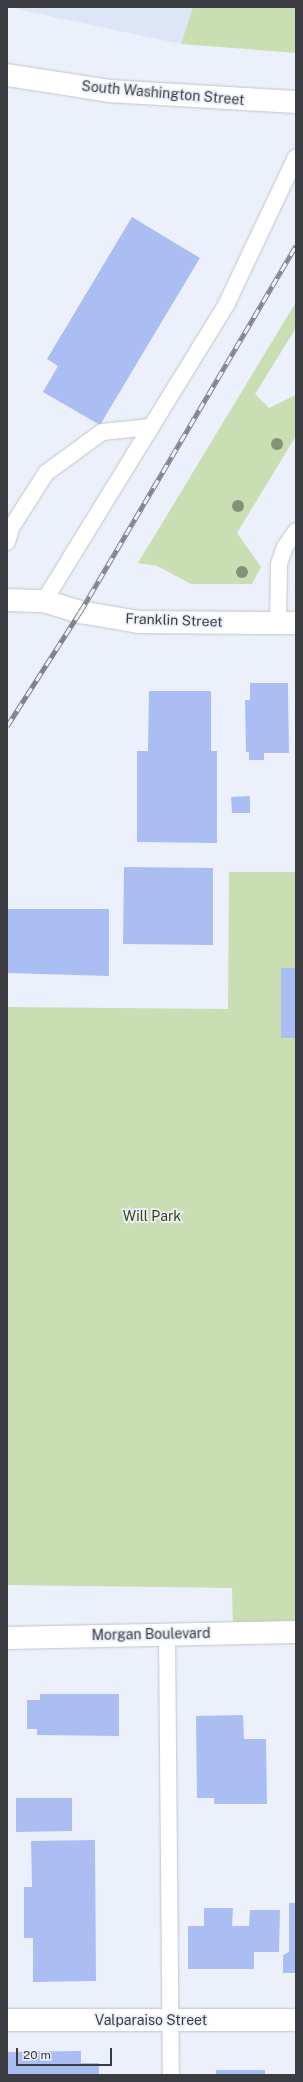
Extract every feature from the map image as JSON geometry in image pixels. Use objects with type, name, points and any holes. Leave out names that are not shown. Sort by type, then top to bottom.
[{"type":"street","name":"South Washington Street","points":[[7,75],[109,91],[296,102]]},
{"type":"street","name":"Franklin Street","points":[[7,600],[44,600],[80,612],[139,622],[287,623]]},
{"type":"street","name":"Morgan Boulevard","points":[[7,1638],[296,1632]]},
{"type":"street","name":"Valparaiso Street","points":[[7,2020],[296,2020]]},
{"type":"lane","points":[[44,600],[227,303],[296,157]]},
{"type":"lane","points":[[7,542],[11,528],[46,473],[102,432],[151,428]]},
{"type":"lane","points":[[287,623],[279,564],[285,547],[296,531]]},
{"type":"lane","points":[[167,1634],[169,2020],[171,2075]]},
{"type":"shaded area","points":[[7,7],[193,7],[181,44]]},
{"type":"green space","points":[[193,7],[296,7],[296,53],[181,44]]},
{"type":"green space","points":[[296,302],[296,328],[255,394],[269,408],[296,395],[296,436],[237,533],[261,567],[252,584],[191,584],[157,566],[138,563]]},
{"type":"green space","name":"Will Park","points":[[229,872],[296,872],[296,1632],[233,1632],[232,1588],[7,1585],[7,1007],[228,1009]]},
{"type":"building","points":[[132,217],[200,258],[100,425],[43,392],[58,366],[47,359]]},
{"type":"building","points":[[250,683],[288,683],[289,753],[264,753],[264,760],[249,760],[249,752],[246,752],[245,700],[250,700]]},
{"type":"building","points":[[149,691],[211,691],[211,751],[217,751],[217,843],[137,842],[137,751],[148,751]]},
{"type":"building","points":[[250,796],[250,813],[232,813],[231,797]]},
{"type":"building","points":[[124,867],[213,868],[213,945],[123,944]]},
{"type":"building","points":[[7,909],[109,909],[109,976],[7,973]]},
{"type":"building","points":[[281,968],[296,968],[296,1038],[281,1038]]},
{"type":"building","points":[[40,1694],[119,1694],[119,1736],[37,1735],[37,1729],[27,1729],[27,1700],[40,1700]]},
{"type":"building","points":[[243,1715],[244,1739],[266,1739],[267,1804],[214,1804],[214,1798],[197,1798],[196,1716]]},
{"type":"building","points":[[16,1798],[72,1798],[72,1831],[16,1832]]},
{"type":"building","points":[[95,1840],[96,1981],[33,1982],[33,1938],[24,1938],[24,1887],[32,1887],[31,1841]]},
{"type":"building","points":[[289,1903],[296,1903],[296,1973],[283,1973],[283,1955],[289,1952]]},
{"type":"building","points":[[204,1908],[233,1908],[232,1926],[249,1926],[250,1910],[280,1910],[279,1952],[254,1952],[254,1969],[188,1969],[188,1926],[204,1926]]},
{"type":"building","points":[[81,2051],[81,2063],[99,2063],[99,2075],[7,2075],[7,2052]]},
{"type":"building","points":[[216,2070],[265,2070],[265,2075],[216,2075]]},
{"type":"railway","points":[[7,726],[80,612],[296,246]]}]
